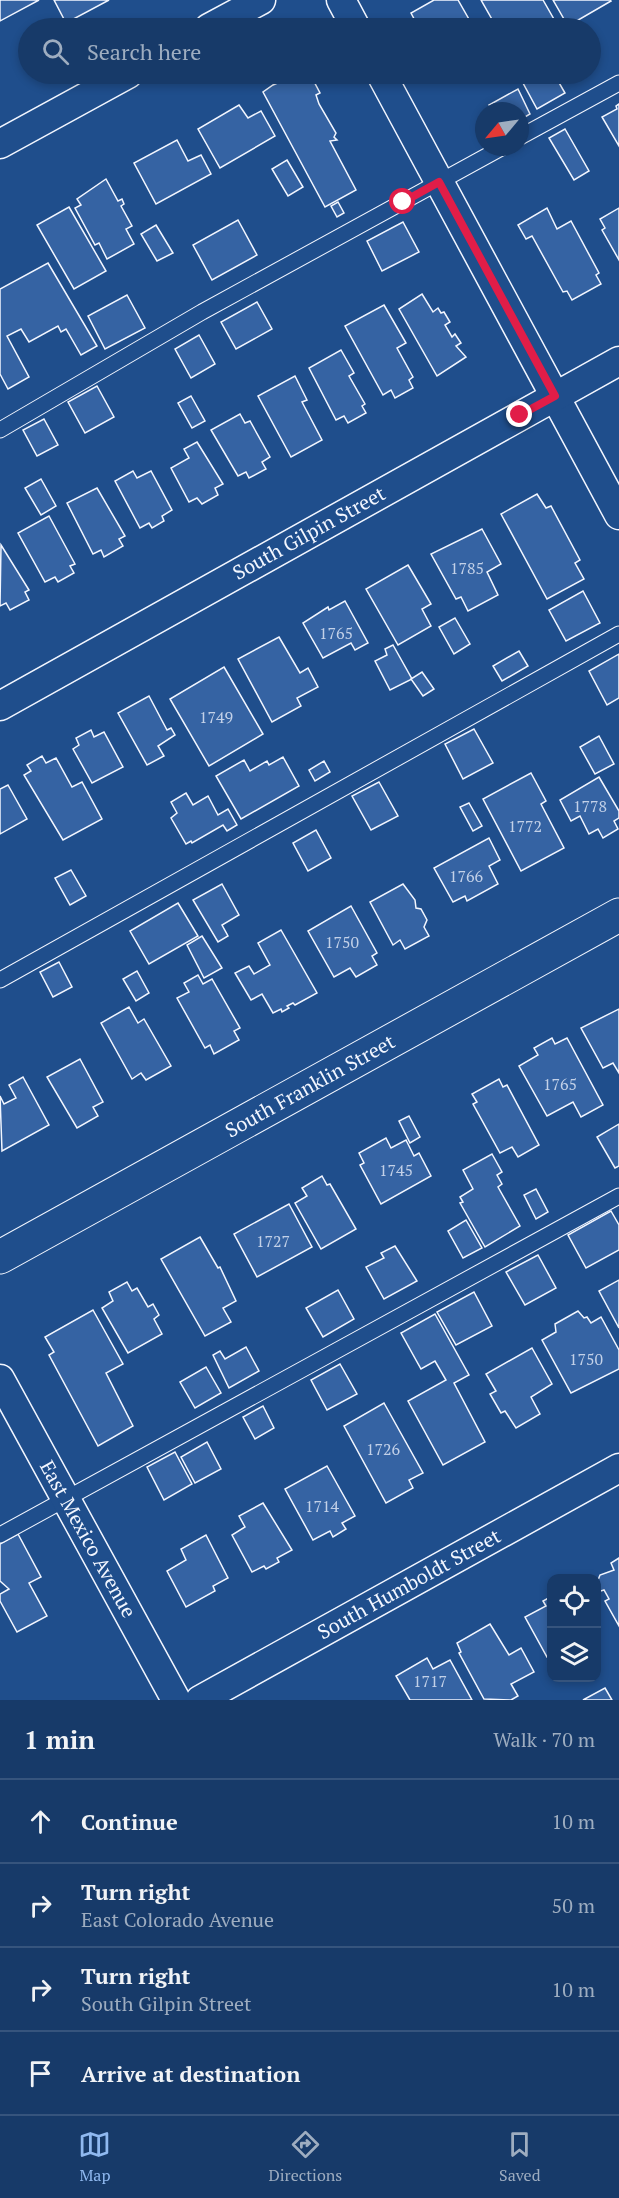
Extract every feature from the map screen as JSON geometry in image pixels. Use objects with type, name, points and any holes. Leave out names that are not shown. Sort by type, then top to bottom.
[{"type":"street","points":[[228,18],[261,0]]},
{"type":"street","points":[[341,0],[351,18]]},
{"type":"street","points":[[0,144],[110,84]]},
{"type":"street","points":[[386,84],[619,515]]},
{"type":"street","name":"South Gilpin Street","points":[[0,706],[619,360]]},
{"type":"street","name":"South Franklin Street","points":[[0,1257],[619,915]]},
{"type":"street","name":"East Mexico Avenue","points":[[0,1378],[176,1700]]},
{"type":"street","name":"South Humboldt Street","points":[[200,1700],[619,1468]]},
{"type":"lane","points":[[529,132],[619,83]]},
{"type":"lane","points":[[0,430],[202,312],[487,156]]},
{"type":"lane","points":[[0,980],[619,634]]},
{"type":"lane","points":[[0,1535],[619,1196]]},
{"type":"building","points":[[0,0],[39,0],[0,21]]},
{"type":"building","points":[[54,0],[109,0],[75,18],[63,18]]},
{"type":"building","points":[[434,0],[458,0],[468,18],[414,18],[411,13]]},
{"type":"building","points":[[481,0],[543,0],[553,18],[491,18]]},
{"type":"building","points":[[553,0],[611,1],[582,18],[563,18]]},
{"type":"building","points":[[315,84],[320,93],[316,95],[319,104],[336,133],[334,137],[337,140],[330,141],[356,190],[325,207],[263,92],[273,85]]},
{"type":"building","points":[[524,84],[560,84],[565,93],[537,109]]},
{"type":"building","points":[[518,89],[524,102],[494,102]]},
{"type":"building","points":[[619,104],[619,146],[602,117],[617,109],[616,106]]},
{"type":"building","points":[[239,105],[248,118],[261,111],[275,136],[220,168],[198,129]]},
{"type":"building","points":[[565,129],[589,171],[574,180],[549,138]]},
{"type":"building","points":[[177,140],[188,161],[201,155],[211,174],[156,204],[134,163]]},
{"type":"building","points":[[287,160],[303,187],[288,196],[272,169]]},
{"type":"building","points":[[106,179],[118,201],[122,199],[124,204],[121,206],[132,226],[126,229],[134,244],[107,259],[99,243],[95,245],[75,208],[81,205],[77,199]]},
{"type":"building","points":[[338,202],[344,213],[337,217],[331,206]]},
{"type":"building","points":[[69,207],[106,271],[74,289],[37,225]]},
{"type":"building","points":[[547,208],[557,229],[571,221],[599,273],[596,275],[601,284],[572,300],[567,291],[563,292],[532,236],[526,239],[518,225]]},
{"type":"building","points":[[619,208],[619,260],[602,230],[605,228],[600,219]]},
{"type":"building","points":[[238,220],[257,255],[212,280],[193,245]]},
{"type":"building","points":[[403,222],[419,252],[382,271],[367,241]]},
{"type":"building","points":[[156,225],[173,253],[157,261],[141,234]]},
{"type":"building","points":[[48,263],[97,346],[81,355],[66,329],[61,332],[58,326],[29,342],[21,329],[7,336],[29,377],[8,389],[0,374],[0,289]]},
{"type":"building","points":[[422,294],[433,312],[438,308],[441,313],[444,312],[450,322],[445,325],[452,337],[455,334],[461,343],[456,346],[466,357],[437,376],[399,309]]},
{"type":"building","points":[[127,295],[145,328],[105,349],[88,316]]},
{"type":"building","points":[[257,302],[272,329],[236,349],[221,322]]},
{"type":"building","points":[[384,305],[406,343],[397,348],[413,377],[409,380],[413,388],[395,398],[391,390],[383,395],[345,326]]},
{"type":"building","points":[[199,335],[215,364],[191,378],[175,349]]},
{"type":"building","points":[[341,350],[354,373],[349,376],[365,404],[362,406],[366,413],[348,423],[344,416],[336,420],[309,368]]},
{"type":"building","points":[[295,376],[307,400],[302,402],[322,440],[291,457],[258,396]]},
{"type":"building","points":[[97,386],[114,417],[85,433],[68,402]]},
{"type":"building","points":[[191,396],[205,421],[192,428],[178,403]]},
{"type":"building","points":[[240,414],[245,423],[250,421],[270,457],[262,462],[266,469],[249,478],[246,472],[238,476],[211,430]]},
{"type":"building","points":[[44,419],[58,445],[37,456],[23,430]]},
{"type":"building","points":[[197,442],[223,484],[215,488],[218,495],[202,504],[197,498],[189,502],[171,468],[189,458],[184,449]]},
{"type":"building","points":[[133,471],[137,478],[151,471],[172,510],[162,516],[164,521],[152,528],[149,523],[140,528],[115,481]]},
{"type":"building","points":[[41,479],[56,506],[41,515],[25,488]]},
{"type":"building","points":[[97,488],[125,536],[119,539],[123,546],[104,557],[101,550],[93,554],[67,503]]},
{"type":"building","points":[[537,494],[546,508],[551,506],[580,560],[575,563],[584,579],[547,599],[501,514]]},
{"type":"building","points":[[49,516],[75,564],[70,566],[74,573],[58,582],[55,577],[45,582],[18,533]]},
{"type":"building","points":[[482,529],[501,564],[487,572],[498,595],[468,611],[461,597],[456,599],[431,554]]},
{"type":"building","points":[[1,545],[29,590],[25,592],[29,600],[10,610],[6,603],[0,606]]},
{"type":"building","points":[[408,565],[431,604],[422,609],[431,626],[398,645],[366,589]]},
{"type":"building","points":[[583,591],[600,623],[566,641],[549,610]]},
{"type":"building","points":[[345,601],[368,643],[355,650],[351,643],[323,658],[303,623],[328,607],[329,610]]},
{"type":"building","points":[[455,618],[470,644],[454,654],[439,627]]},
{"type":"building","points":[[279,637],[300,673],[308,668],[318,687],[297,698],[301,706],[272,722],[238,659]]},
{"type":"building","points":[[393,645],[412,679],[390,690],[375,661],[387,655],[385,649]]},
{"type":"building","points":[[519,651],[528,666],[502,681],[493,666]]},
{"type":"building","points":[[619,654],[619,698],[607,705],[589,671]]},
{"type":"building","points":[[224,667],[263,734],[209,766],[170,699]]},
{"type":"building","points":[[422,672],[434,689],[423,696],[411,679]]},
{"type":"building","points":[[149,696],[167,730],[171,728],[175,735],[158,746],[164,756],[147,765],[118,713]]},
{"type":"building","points":[[474,729],[493,763],[463,779],[445,744]]},
{"type":"building","points":[[91,730],[94,737],[104,732],[123,767],[92,783],[73,749],[79,745],[76,738]]},
{"type":"building","points":[[599,736],[614,764],[595,774],[580,747]]},
{"type":"building","points":[[42,756],[46,763],[56,758],[72,787],[82,782],[102,819],[63,840],[24,775],[31,771],[27,765]]},
{"type":"building","points":[[283,757],[299,786],[241,819],[216,776],[244,760],[250,771],[267,761],[269,765]]},
{"type":"building","points":[[324,761],[330,772],[315,781],[309,770]]},
{"type":"building","points":[[531,773],[546,801],[541,804],[564,848],[521,871],[483,799]]},
{"type":"building","points":[[599,777],[619,811],[619,818],[614,821],[618,829],[603,838],[598,829],[589,834],[580,816],[571,821],[560,800]]},
{"type":"building","points":[[379,782],[398,816],[371,830],[352,796]]},
{"type":"building","points":[[8,785],[27,819],[0,834],[0,789]]},
{"type":"building","points":[[186,793],[193,805],[208,796],[218,815],[228,809],[237,825],[227,831],[223,825],[192,843],[191,841],[186,844],[171,818],[177,813],[171,802]]},
{"type":"building","points":[[469,803],[482,826],[473,831],[460,807]]},
{"type":"building","points":[[316,830],[331,858],[308,871],[293,843]]},
{"type":"building","points":[[489,838],[500,860],[489,866],[498,884],[467,901],[465,896],[453,902],[434,868]]},
{"type":"building","points":[[71,870],[86,896],[70,905],[55,878]]},
{"type":"building","points":[[222,884],[239,915],[222,925],[228,936],[218,942],[193,900]]},
{"type":"building","points":[[403,884],[415,900],[416,908],[421,909],[427,920],[424,927],[429,936],[405,949],[400,940],[393,945],[370,902]]},
{"type":"building","points":[[178,903],[198,936],[149,964],[130,931]]},
{"type":"building","points":[[351,906],[377,953],[372,956],[377,965],[356,977],[350,968],[334,977],[308,931]]},
{"type":"building","points":[[281,930],[317,993],[295,1005],[293,1003],[287,1006],[289,1008],[282,1012],[281,1009],[273,1013],[262,994],[251,1000],[235,973],[249,966],[254,974],[270,965],[258,943]]},
{"type":"building","points":[[202,936],[222,968],[204,978],[187,945]]},
{"type":"building","points":[[59,962],[72,987],[53,997],[40,972]]},
{"type":"building","points":[[137,971],[149,993],[136,1001],[123,979]]},
{"type":"building","points":[[198,975],[203,984],[212,979],[240,1028],[234,1031],[239,1040],[214,1054],[210,1045],[205,1048],[177,998],[189,992],[184,983]]},
{"type":"building","points":[[129,1007],[138,1023],[144,1019],[171,1066],[146,1080],[141,1073],[132,1079],[101,1023]]},
{"type":"building","points":[[619,1009],[619,1073],[613,1063],[603,1068],[581,1028]]},
{"type":"building","points":[[552,1038],[555,1044],[567,1038],[603,1105],[581,1117],[573,1102],[547,1116],[519,1066],[538,1055],[534,1048]]},
{"type":"building","points":[[80,1059],[103,1102],[93,1107],[98,1116],[77,1128],[47,1077]]},
{"type":"building","points":[[23,1077],[49,1125],[2,1151],[0,1096],[4,1104],[16,1098],[9,1085]]},
{"type":"building","points":[[499,1079],[503,1087],[507,1085],[539,1145],[518,1157],[512,1147],[500,1153],[473,1104],[477,1102],[472,1094]]},
{"type":"building","points":[[409,1116],[420,1137],[410,1143],[399,1121]]},
{"type":"building","points":[[619,1124],[619,1166],[615,1168],[597,1137]]},
{"type":"building","points":[[386,1138],[391,1148],[406,1140],[414,1156],[419,1153],[431,1176],[381,1204],[360,1165],[364,1163],[359,1153]]},
{"type":"building","points":[[492,1154],[502,1172],[497,1175],[502,1184],[498,1187],[520,1226],[485,1247],[460,1203],[463,1202],[460,1197],[473,1189],[463,1170]]},
{"type":"building","points":[[322,1176],[327,1185],[330,1184],[356,1229],[321,1249],[295,1203],[307,1196],[302,1188]]},
{"type":"building","points":[[536,1189],[548,1212],[536,1219],[524,1195]]},
{"type":"building","points":[[289,1204],[312,1247],[257,1277],[234,1234]]},
{"type":"building","points":[[611,1211],[619,1225],[619,1250],[586,1268],[568,1235]]},
{"type":"building","points":[[466,1220],[482,1248],[463,1258],[448,1231]]},
{"type":"building","points":[[200,1237],[218,1268],[220,1267],[236,1301],[223,1308],[231,1322],[205,1336],[161,1259]]},
{"type":"building","points":[[395,1246],[417,1281],[384,1299],[366,1267],[384,1258],[381,1253]]},
{"type":"building","points":[[538,1255],[556,1288],[525,1305],[506,1272]]},
{"type":"building","points":[[619,1280],[619,1328],[599,1291]]},
{"type":"building","points":[[127,1282],[132,1291],[137,1288],[148,1307],[153,1304],[159,1315],[154,1319],[162,1334],[128,1353],[102,1308],[113,1301],[109,1292]]},
{"type":"building","points":[[338,1290],[354,1319],[323,1337],[306,1308]]},
{"type":"building","points":[[474,1292],[492,1326],[456,1345],[437,1312]]},
{"type":"building","points":[[93,1310],[123,1364],[106,1373],[133,1426],[98,1446],[49,1355],[54,1352],[45,1337]]},
{"type":"building","points":[[578,1311],[591,1323],[601,1317],[619,1350],[619,1369],[571,1393],[542,1340],[556,1332],[555,1324]]},
{"type":"building","points":[[435,1314],[469,1375],[454,1383],[485,1442],[443,1465],[408,1401],[446,1380],[435,1361],[421,1369],[401,1333]]},
{"type":"building","points":[[246,1347],[259,1371],[229,1388],[213,1355],[220,1351],[225,1359]]},
{"type":"building","points":[[532,1348],[552,1384],[531,1397],[540,1414],[516,1428],[505,1411],[501,1413],[490,1394],[496,1391],[486,1374]]},
{"type":"building","points":[[340,1364],[357,1394],[327,1410],[311,1380]]},
{"type":"building","points":[[206,1367],[221,1393],[195,1408],[180,1382]]},
{"type":"building","points":[[384,1403],[423,1473],[409,1480],[413,1488],[386,1503],[344,1426]]},
{"type":"building","points":[[263,1406],[274,1428],[255,1439],[243,1417]]},
{"type":"building","points":[[207,1442],[221,1469],[195,1483],[181,1457]]},
{"type":"building","points":[[175,1452],[192,1484],[164,1500],[147,1467]]},
{"type":"building","points":[[327,1466],[355,1516],[342,1523],[346,1529],[333,1537],[330,1531],[313,1540],[285,1489]]},
{"type":"building","points":[[263,1503],[292,1550],[277,1558],[279,1562],[266,1569],[264,1566],[252,1572],[232,1535],[245,1527],[239,1516]]},
{"type":"building","points":[[18,1534],[41,1577],[29,1583],[47,1616],[17,1632],[0,1601],[0,1594],[9,1589],[0,1581],[0,1544]]},
{"type":"building","points":[[206,1535],[228,1578],[213,1586],[215,1591],[186,1607],[167,1571],[186,1560],[181,1549]]},
{"type":"building","points":[[619,1558],[619,1626],[605,1601],[609,1599],[604,1590],[601,1591],[601,1575],[614,1570],[611,1563]]},
{"type":"building","points":[[547,1599],[547,1657],[525,1617],[546,1606],[543,1601]]},
{"type":"building","points":[[490,1624],[509,1655],[521,1648],[534,1672],[511,1684],[518,1696],[511,1700],[484,1699],[459,1653],[461,1652],[457,1643]]},
{"type":"building","points":[[427,1658],[433,1669],[450,1660],[472,1700],[410,1700],[396,1676]]},
{"type":"building","points":[[605,1688],[612,1700],[583,1700]]},
{"type":"route","points":[[403,202],[439,182],[555,396],[520,415]]}]
